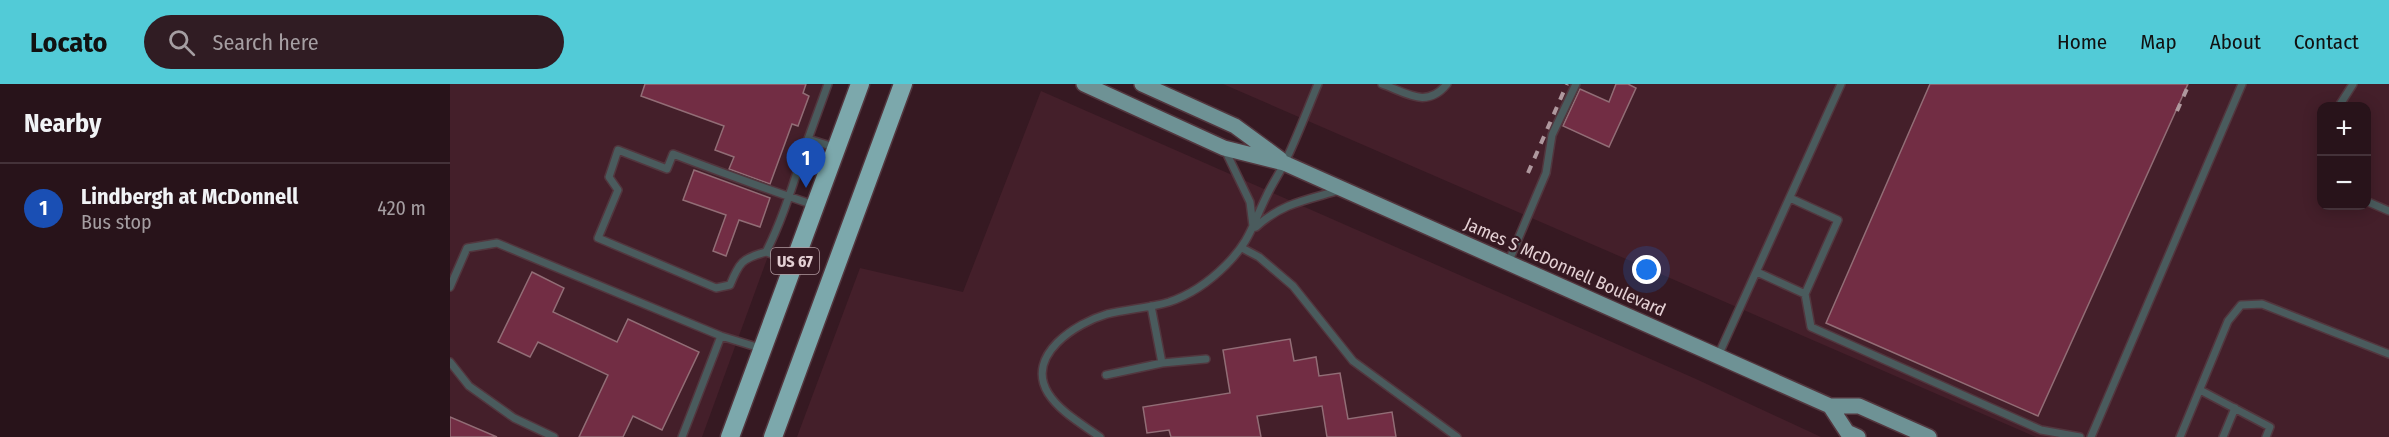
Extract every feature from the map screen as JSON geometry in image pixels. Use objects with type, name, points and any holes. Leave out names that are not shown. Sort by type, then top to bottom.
[{"type":"highway","name":"US 67","points":[[730,437],[860,84]]},
{"type":"highway","name":"US 67","points":[[773,437],[903,84]]},
{"type":"main road","name":"James S McDonnell Boulevard","points":[[1084,84],[1224,148],[1284,163],[1830,406],[1859,406],[1929,437]]},
{"type":"main road","name":"James S McDonnell Boulevard","points":[[1142,84],[1235,126],[1284,163]]},
{"type":"main road","points":[[1830,406],[1847,432],[1858,437]]},
{"type":"lane","points":[[766,252],[775,235],[828,84]]},
{"type":"lane","points":[[1100,437],[1059,406],[1048,393],[1043,378],[1044,360],[1060,340],[1082,324],[1108,314],[1168,302],[1199,288],[1225,267],[1242,249],[1254,229],[1267,194],[1284,163],[1318,84]]},
{"type":"lane","points":[[1382,84],[1424,99],[1438,95],[1447,84]]},
{"type":"lane","points":[[1508,263],[1546,173],[1552,135],[1576,84]]},
{"type":"lane","points":[[1718,356],[1841,84]]},
{"type":"lane","points":[[2091,437],[2242,84]]},
{"type":"lane","points":[[2342,102],[2353,84]]},
{"type":"lane","points":[[808,139],[837,148]]},
{"type":"lane","points":[[1224,148],[1250,202],[1254,229]]},
{"type":"lane","points":[[795,262],[766,252],[750,256],[738,265],[730,285],[716,288],[598,238],[618,190],[609,177],[618,150],[667,169],[673,154],[816,206]]},
{"type":"lane","points":[[1254,229],[1272,212],[1343,189]]},
{"type":"lane","points":[[1790,198],[1838,220],[1805,294],[1811,327],[2041,430],[2080,437]]},
{"type":"lane","points":[[2371,203],[2389,211]]},
{"type":"lane","points":[[450,287],[467,248],[497,243],[721,336],[762,349]]},
{"type":"lane","points":[[1242,249],[1259,257],[1293,286],[1353,360],[1456,437]]},
{"type":"lane","points":[[1757,272],[1805,294]]},
{"type":"lane","points":[[2180,437],[2228,321],[2241,305],[2262,304],[2389,354]]},
{"type":"lane","points":[[1151,306],[1162,363]]},
{"type":"lane","points":[[682,437],[721,336]]},
{"type":"lane","points":[[1106,375],[1162,363],[1206,359]]},
{"type":"lane","points":[[450,362],[469,386],[514,418],[554,437]]},
{"type":"lane","points":[[2200,390],[2270,427],[2266,437]]},
{"type":"lane","points":[[2223,437],[2235,408]]},
{"type":"shaded area","points":[[450,84],[831,84],[702,437],[450,437]]},
{"type":"shaded area","points":[[1223,84],[2389,84],[2389,437],[2036,437]]},
{"type":"shaded area","points":[[1041,91],[1696,379],[1821,437],[797,437],[860,268],[963,292]]},
{"type":"building","points":[[645,84],[806,84],[803,93],[809,96],[798,126],[792,124],[770,184],[729,169],[734,157],[715,150],[724,126],[641,96]]},
{"type":"building","points":[[1616,84],[1628,84],[1636,88],[1609,147],[1563,126],[1580,89],[1609,102]]},
{"type":"building","points":[[1930,84],[2188,84],[2038,416],[1826,323]]},
{"type":"building","points":[[694,170],[770,198],[760,227],[739,220],[726,256],[713,251],[726,215],[683,200]]},
{"type":"building","points":[[532,272],[564,288],[553,312],[617,342],[628,319],[699,352],[662,430],[633,416],[623,437],[579,437],[608,375],[538,342],[530,357],[498,342]]},
{"type":"building","points":[[1290,339],[1294,361],[1316,357],[1319,376],[1340,373],[1348,419],[1392,412],[1396,437],[1327,437],[1322,406],[1257,416],[1261,437],[1171,437],[1169,430],[1147,433],[1143,407],[1230,393],[1223,350]]},
{"type":"building","points":[[450,417],[497,437],[450,437]]},
{"type":"railway","points":[[1528,173],[1567,84]]},
{"type":"railway","points":[[2177,111],[2189,84]]},
{"type":"place","name":"Lindbergh at McDonnell","points":[[806,188]]}]
